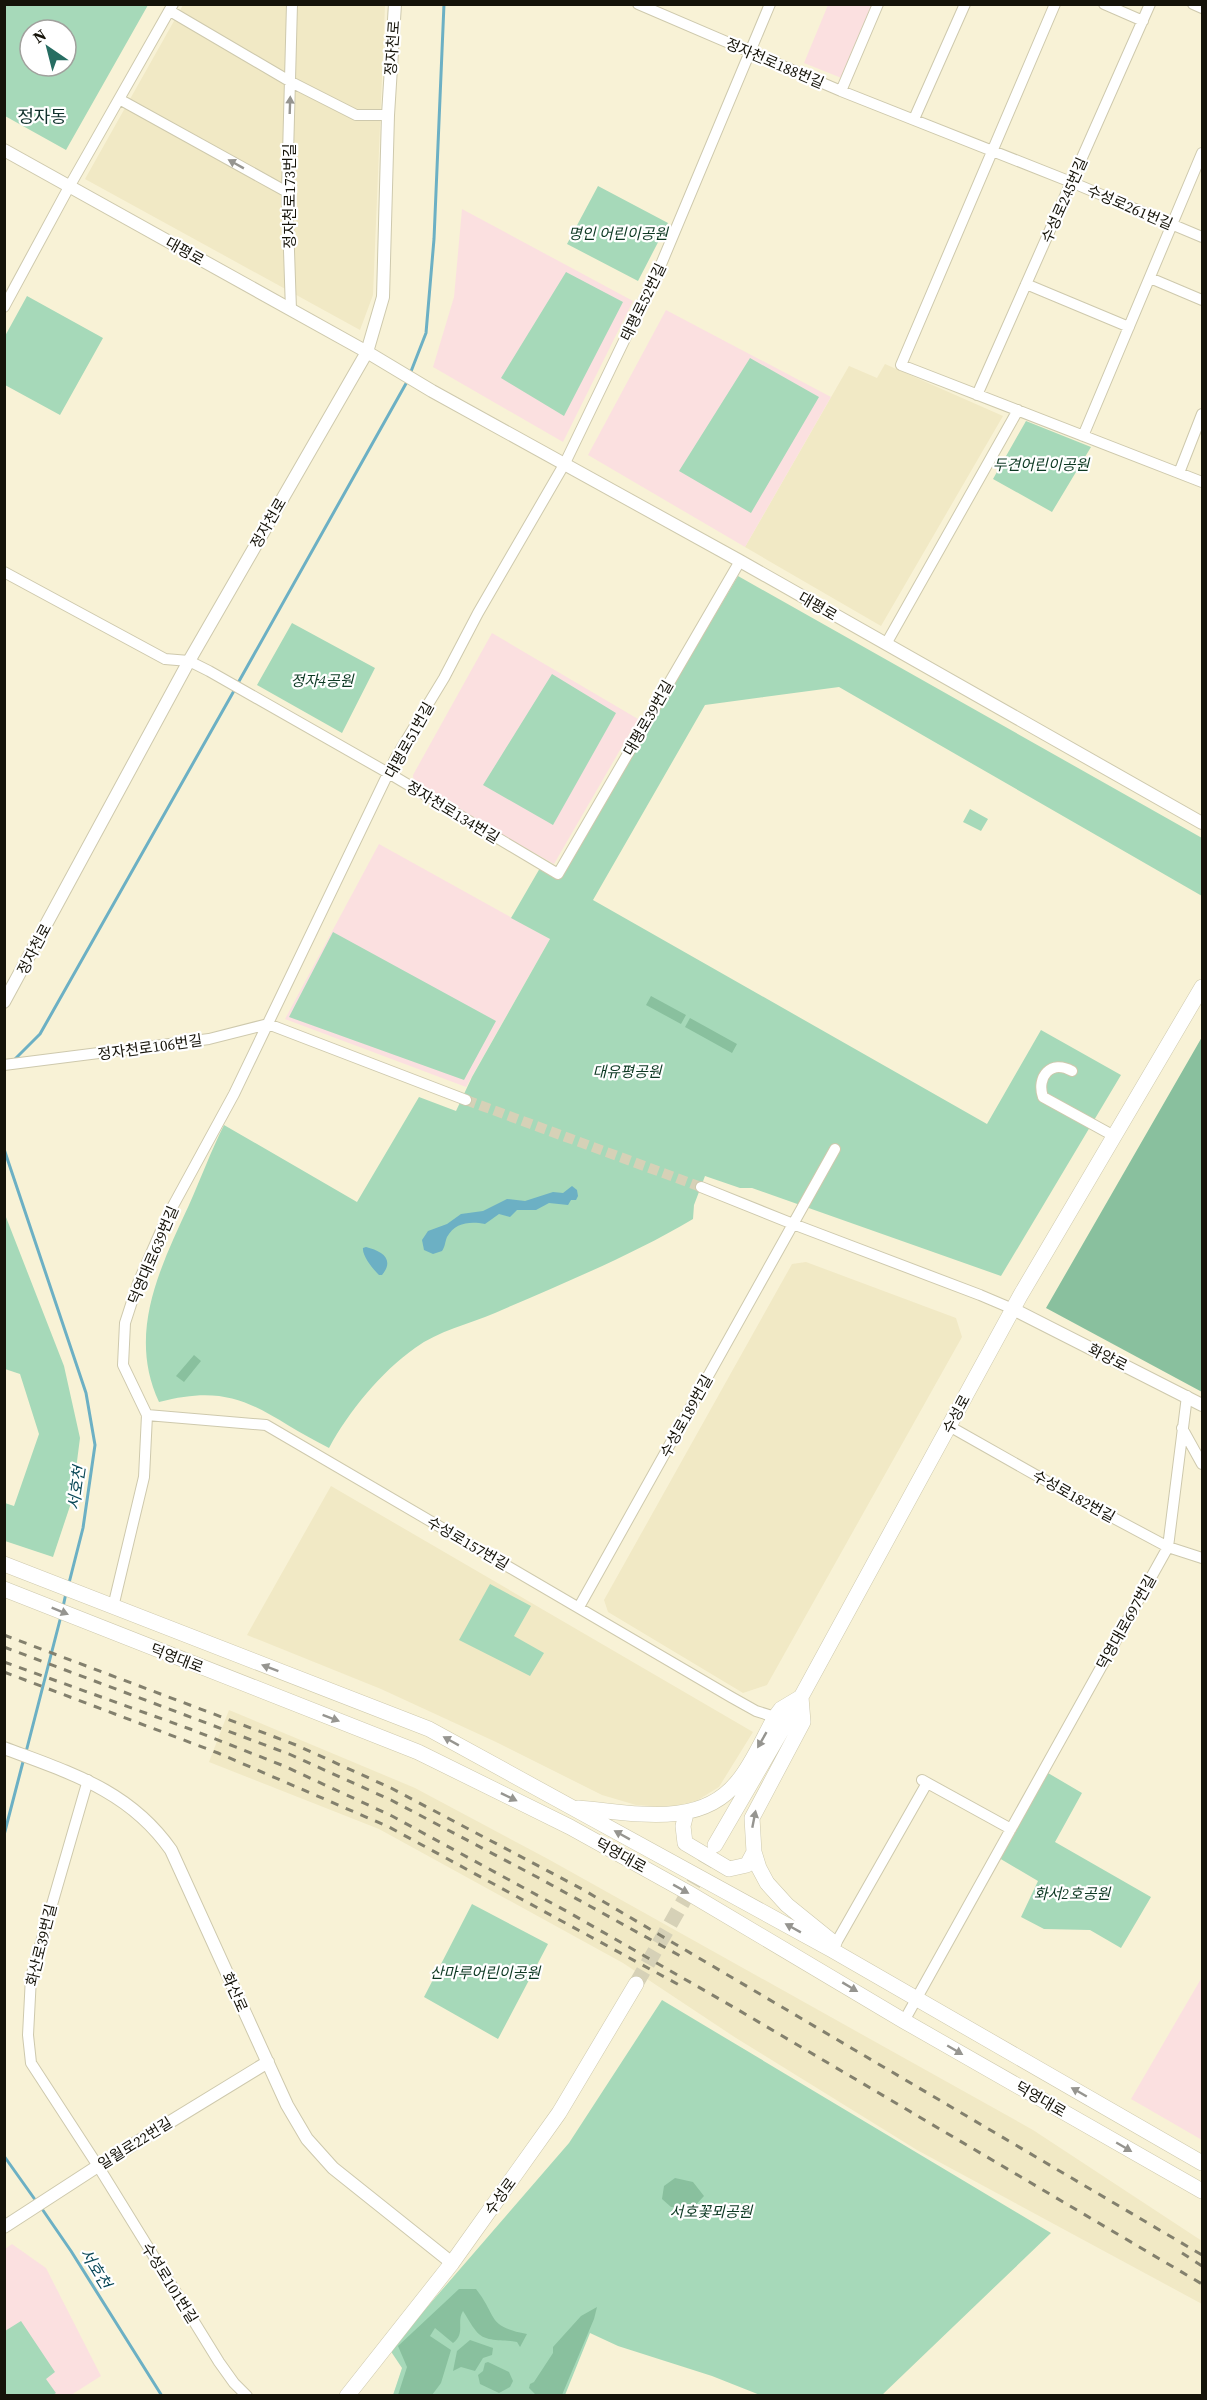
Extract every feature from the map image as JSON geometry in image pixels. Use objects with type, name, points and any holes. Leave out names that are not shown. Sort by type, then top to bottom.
[{"type":"main road","name":"수성로","points":[[715,1845],[801,1697],[1013,1310],[1203,987]]},
{"type":"main road","name":"덕영대로","points":[[4,1564],[429,1729],[834,1947],[853,1962],[916,1999],[1203,2163]]},
{"type":"main road","name":"덕영대로","points":[[11,1592],[418,1752],[570,1827],[687,1892],[904,2021],[1203,2192]]},
{"type":"main road","points":[[571,1807],[648,1814],[686,1814],[725,1796],[739,1781],[781,1709],[801,1697],[803,1722],[752,1818],[754,1852],[767,1883],[787,1905],[834,1947]]},
{"type":"main road","points":[[686,1814],[683,1826],[686,1843],[729,1869],[747,1865],[754,1852]]},
{"type":"main road","name":"수성로","points":[[347,2396],[452,2263],[559,2113],[636,1984]]},
{"type":"street","name":"정자천로173번길","points":[[291,310],[287,192],[292,4]]},
{"type":"street","name":"정자천로","points":[[7,998],[189,661],[367,351],[383,297],[388,115],[395,4]]},
{"type":"street","name":"정자천로188번길","points":[[638,4],[658,8],[751,53],[991,150]]},
{"type":"street","name":"태평로52번길","points":[[565,463],[662,262],[770,4]]},
{"type":"street","points":[[842,91],[878,4]]},
{"type":"street","points":[[914,119],[965,4]]},
{"type":"street","points":[[1055,4],[901,364],[1203,482]]},
{"type":"street","points":[[1104,4],[1143,21]]},
{"type":"street","name":"수성로245번길","points":[[977,395],[1150,4]]},
{"type":"street","points":[[1193,4],[1203,8]]},
{"type":"street","points":[[4,308],[69,187],[171,8],[291,82],[356,115],[388,115]]},
{"type":"street","points":[[119,99],[287,192]]},
{"type":"street","name":"대평로","points":[[4,150],[367,351],[432,391],[740,561],[1203,823]]},
{"type":"street","name":"수성로261번길","points":[[991,150],[1203,237]]},
{"type":"street","points":[[1083,436],[1203,153]]},
{"type":"street","points":[[1150,278],[1203,300]]},
{"type":"street","points":[[1026,284],[1129,327]]},
{"type":"street","points":[[886,644],[1018,410]]},
{"type":"street","points":[[1179,473],[1203,414]]},
{"type":"street","name":"대평로51번길","points":[[268,1024],[346,858],[390,774],[396,757],[444,678],[478,613],[565,463]]},
{"type":"street","name":"대평로39번길","points":[[558,874],[740,561]]},
{"type":"street","points":[[4,572],[165,659],[189,661]]},
{"type":"street","name":"정자천로134번길","points":[[189,661],[390,774],[558,874]]},
{"type":"street","points":[[268,1024],[466,1100]]},
{"type":"street","name":"정자천로106번길","points":[[4,1065],[209,1039],[268,1024]]},
{"type":"street","name":"덕영대로639번길","points":[[110,1606],[144,1477],[147,1415],[123,1365],[125,1323],[138,1283],[164,1224],[234,1094],[268,1024]]},
{"type":"street","points":[[1072,1071],[1058,1066],[1042,1076],[1040,1088],[1043,1097],[1114,1136]]},
{"type":"street","name":"수성로189번길","points":[[579,1607],[836,1149]]},
{"type":"street","points":[[701,1187],[980,1294],[1013,1310]]},
{"type":"street","name":"화양로","points":[[1013,1310],[1203,1405]]},
{"type":"street","name":"덕영대로697번길","points":[[904,2021],[1168,1547],[1187,1396]]},
{"type":"street","name":"수성로157번길","points":[[147,1415],[266,1425],[756,1711],[775,1717]]},
{"type":"street","name":"수성로182번길","points":[[949,1426],[1077,1499],[1168,1547],[1203,1558]]},
{"type":"street","points":[[1182,1428],[1203,1464]]},
{"type":"street","name":"화산로","points":[[4,1748],[88,1780],[134,1808],[153,1827],[171,1850],[296,2124],[318,2153],[350,2183],[452,2263]]},
{"type":"street","name":"화산로39번길","points":[[88,1780],[31,1977],[28,2035],[29,2056],[34,2070],[98,2166]]},
{"type":"street","points":[[834,1947],[924,1782],[1011,1829]]},
{"type":"street","name":"일월로22번길","points":[[4,2227],[267,2062]]},
{"type":"street","name":"수성로101번길","points":[[98,2166],[219,2362],[247,2396]]},
{"type":"shaded area","points":[[183,5],[385,5],[373,295],[360,330],[85,179]]},
{"type":"shaded area","points":[[828,5],[875,5],[844,79],[804,63]]},
{"type":"shaded area","points":[[462,209],[633,301],[563,442],[433,367],[454,297]]},
{"type":"shaded area","points":[[666,310],[831,397],[745,547],[588,455]]},
{"type":"shaded area","points":[[885,364],[1003,416],[881,626],[745,547],[849,366],[877,378]]},
{"type":"shaded area","points":[[492,633],[638,719],[554,864],[414,785],[413,775]]},
{"type":"shaded area","points":[[379,844],[550,939],[466,1087],[285,1019]]},
{"type":"shaded area","points":[[806,1262],[956,1318],[962,1337],[767,1685],[743,1693],[608,1612],[604,1600],[792,1264]]},
{"type":"shaded area","points":[[331,1486],[753,1732],[719,1787],[698,1800],[676,1808],[636,1805],[602,1795],[496,1742],[381,1689],[247,1635]]},
{"type":"shaded area","points":[[229,1710],[415,1788],[548,1859],[1033,2130],[1202,2241],[1202,2304],[917,2150],[736,2038],[623,1963],[379,1829],[209,1762]]},
{"type":"shaded area","points":[[1202,1977],[1202,2140],[1131,2099]]},
{"type":"shaded area","points":[[12,2244],[46,2268],[101,2376],[71,2395],[5,2396],[5,2249]]},
{"type":"green space","points":[[5,4],[148,5],[66,150],[5,116]]},
{"type":"green space","name":"명인 어린이공원","points":[[598,186],[668,223],[638,281],[567,244]]},
{"type":"green space","points":[[566,272],[623,302],[564,416],[501,378]]},
{"type":"green space","points":[[27,296],[103,338],[60,415],[5,385],[5,336]]},
{"type":"green space","points":[[750,358],[819,397],[751,513],[679,471]]},
{"type":"green space","name":"두견어린이공원","points":[[1026,421],[1091,447],[1052,512],[993,479]]},
{"type":"green space","name":"대유평공원","points":[[738,576],[1202,838],[1202,896],[839,687],[705,705],[593,900],[987,1124],[1041,1030],[1121,1075],[1001,1276],[752,1188],[740,1188],[705,1176],[694,1205],[693,1219],[596,1269],[495,1313],[444,1332],[415,1348],[378,1380],[346,1420],[329,1448],[250,1404],[231,1398],[211,1395],[187,1396],[159,1402],[150,1376],[146,1351],[151,1301],[158,1277],[224,1125],[357,1202],[419,1097],[456,1111],[472,1077],[550,939],[511,918],[540,868],[559,878]]},
{"type":"green space","name":"정자4공원","points":[[292,623],[375,668],[342,733],[257,685]]},
{"type":"green space","points":[[552,674],[616,713],[553,825],[483,785]]},
{"type":"green space","points":[[970,809],[988,819],[981,831],[963,822]]},
{"type":"green space","points":[[333,932],[496,1021],[464,1080],[289,1017]]},
{"type":"green space","points":[[651,996],[686,1015],[681,1024],[646,1005]]},
{"type":"green space","points":[[690,1018],[737,1044],[732,1053],[685,1027]]},
{"type":"green space","points":[[1202,1037],[1202,1392],[1046,1308]]},
{"type":"green space","points":[[4,1212],[64,1366],[80,1438],[72,1500],[53,1557],[5,1541],[5,1503],[14,1506],[39,1434],[20,1374],[5,1369]]},
{"type":"green space","points":[[194,1355],[201,1361],[184,1382],[176,1376]]},
{"type":"green space","points":[[490,1584],[531,1606],[514,1636],[544,1653],[530,1676],[459,1640]]},
{"type":"green space","name":"화서2호공원","points":[[1048,1773],[1082,1793],[1055,1842],[1151,1897],[1121,1948],[1090,1930],[1044,1929],[1021,1917],[1038,1881],[999,1858]]},
{"type":"green space","name":"산마루어린이공원","points":[[472,1904],[548,1944],[498,2039],[424,1997]]},
{"type":"green space","name":"서호꽃뫼공원","points":[[662,2000],[1051,2233],[882,2395],[760,2395],[712,2376],[618,2346],[590,2333],[565,2395],[393,2395],[402,2368],[390,2350],[569,2143]]},
{"type":"green space","points":[[675,2178],[693,2182],[704,2196],[692,2209],[671,2207],[662,2199],[664,2186]]},
{"type":"green space","points":[[459,2289],[476,2289],[499,2324],[527,2334],[520,2347],[517,2342],[489,2339],[480,2335],[463,2311],[459,2335],[453,2343],[435,2328],[430,2336],[451,2350],[441,2383],[432,2395],[398,2395],[407,2367],[398,2346]]},
{"type":"green space","points":[[597,2307],[562,2395],[536,2395],[529,2388],[530,2384],[534,2382],[553,2353],[553,2347],[581,2316]]},
{"type":"green space","points":[[21,2321],[55,2372],[46,2379],[56,2393],[53,2395],[5,2395],[5,2331]]},
{"type":"green space","points":[[470,2340],[493,2348],[492,2355],[483,2358],[475,2371],[461,2367],[453,2371],[457,2351]]},
{"type":"green space","points":[[488,2362],[509,2372],[513,2381],[510,2387],[499,2393],[480,2384],[478,2375]]},
{"type":"water","points":[[572,1186],[577,1190],[578,1196],[568,1205],[549,1203],[536,1210],[517,1210],[510,1217],[499,1214],[485,1224],[464,1224],[450,1232],[442,1251],[433,1254],[424,1250],[422,1240],[428,1231],[447,1224],[461,1214],[483,1211],[507,1199],[525,1201],[553,1192],[563,1193]]},
{"type":"water","points":[[366,1247],[385,1256],[387,1264],[382,1275],[379,1275],[366,1258],[363,1248]]},
{"type":"waterway","points":[[410,374],[426,333],[434,239],[444,4]]},
{"type":"waterway","points":[[238,683],[408,380]]},
{"type":"waterway","points":[[13,1061],[40,1034],[235,689]]},
{"type":"waterway","name":"서호천","points":[[4,1149],[86,1393],[95,1445],[83,1528],[69,1583]]},
{"type":"waterway","name":"서호천","points":[[63,1607],[66,1593]]},
{"type":"waterway","name":"서호천","points":[[26,1752],[61,1616]]},
{"type":"waterway","name":"서호천","points":[[4,1835],[24,1758]]},
{"type":"waterway","name":"서호천","points":[[4,2156],[36,2201]]},
{"type":"waterway","name":"서호천","points":[[40,2206],[162,2396]]},
{"type":"tunnel","points":[[466,1100],[701,1187]]},
{"type":"tunnel","points":[[636,1984],[715,1846]]},
{"type":"railway","points":[[4,1635],[296,1745],[391,1788],[582,1889],[1202,2255]]},
{"type":"railway","points":[[4,1647],[289,1754],[391,1800],[684,1958]]},
{"type":"railway","points":[[4,1662],[190,1729],[284,1766],[392,1816],[568,1912],[735,2008],[1202,2284]]},
{"type":"railway","points":[[4,1672],[218,1753],[389,1827],[681,1986]]},
{"type":"railway","points":[[1182,2253],[1202,2266]]},
{"type":"district","name":"정자동","points":[[42,116]]}]
